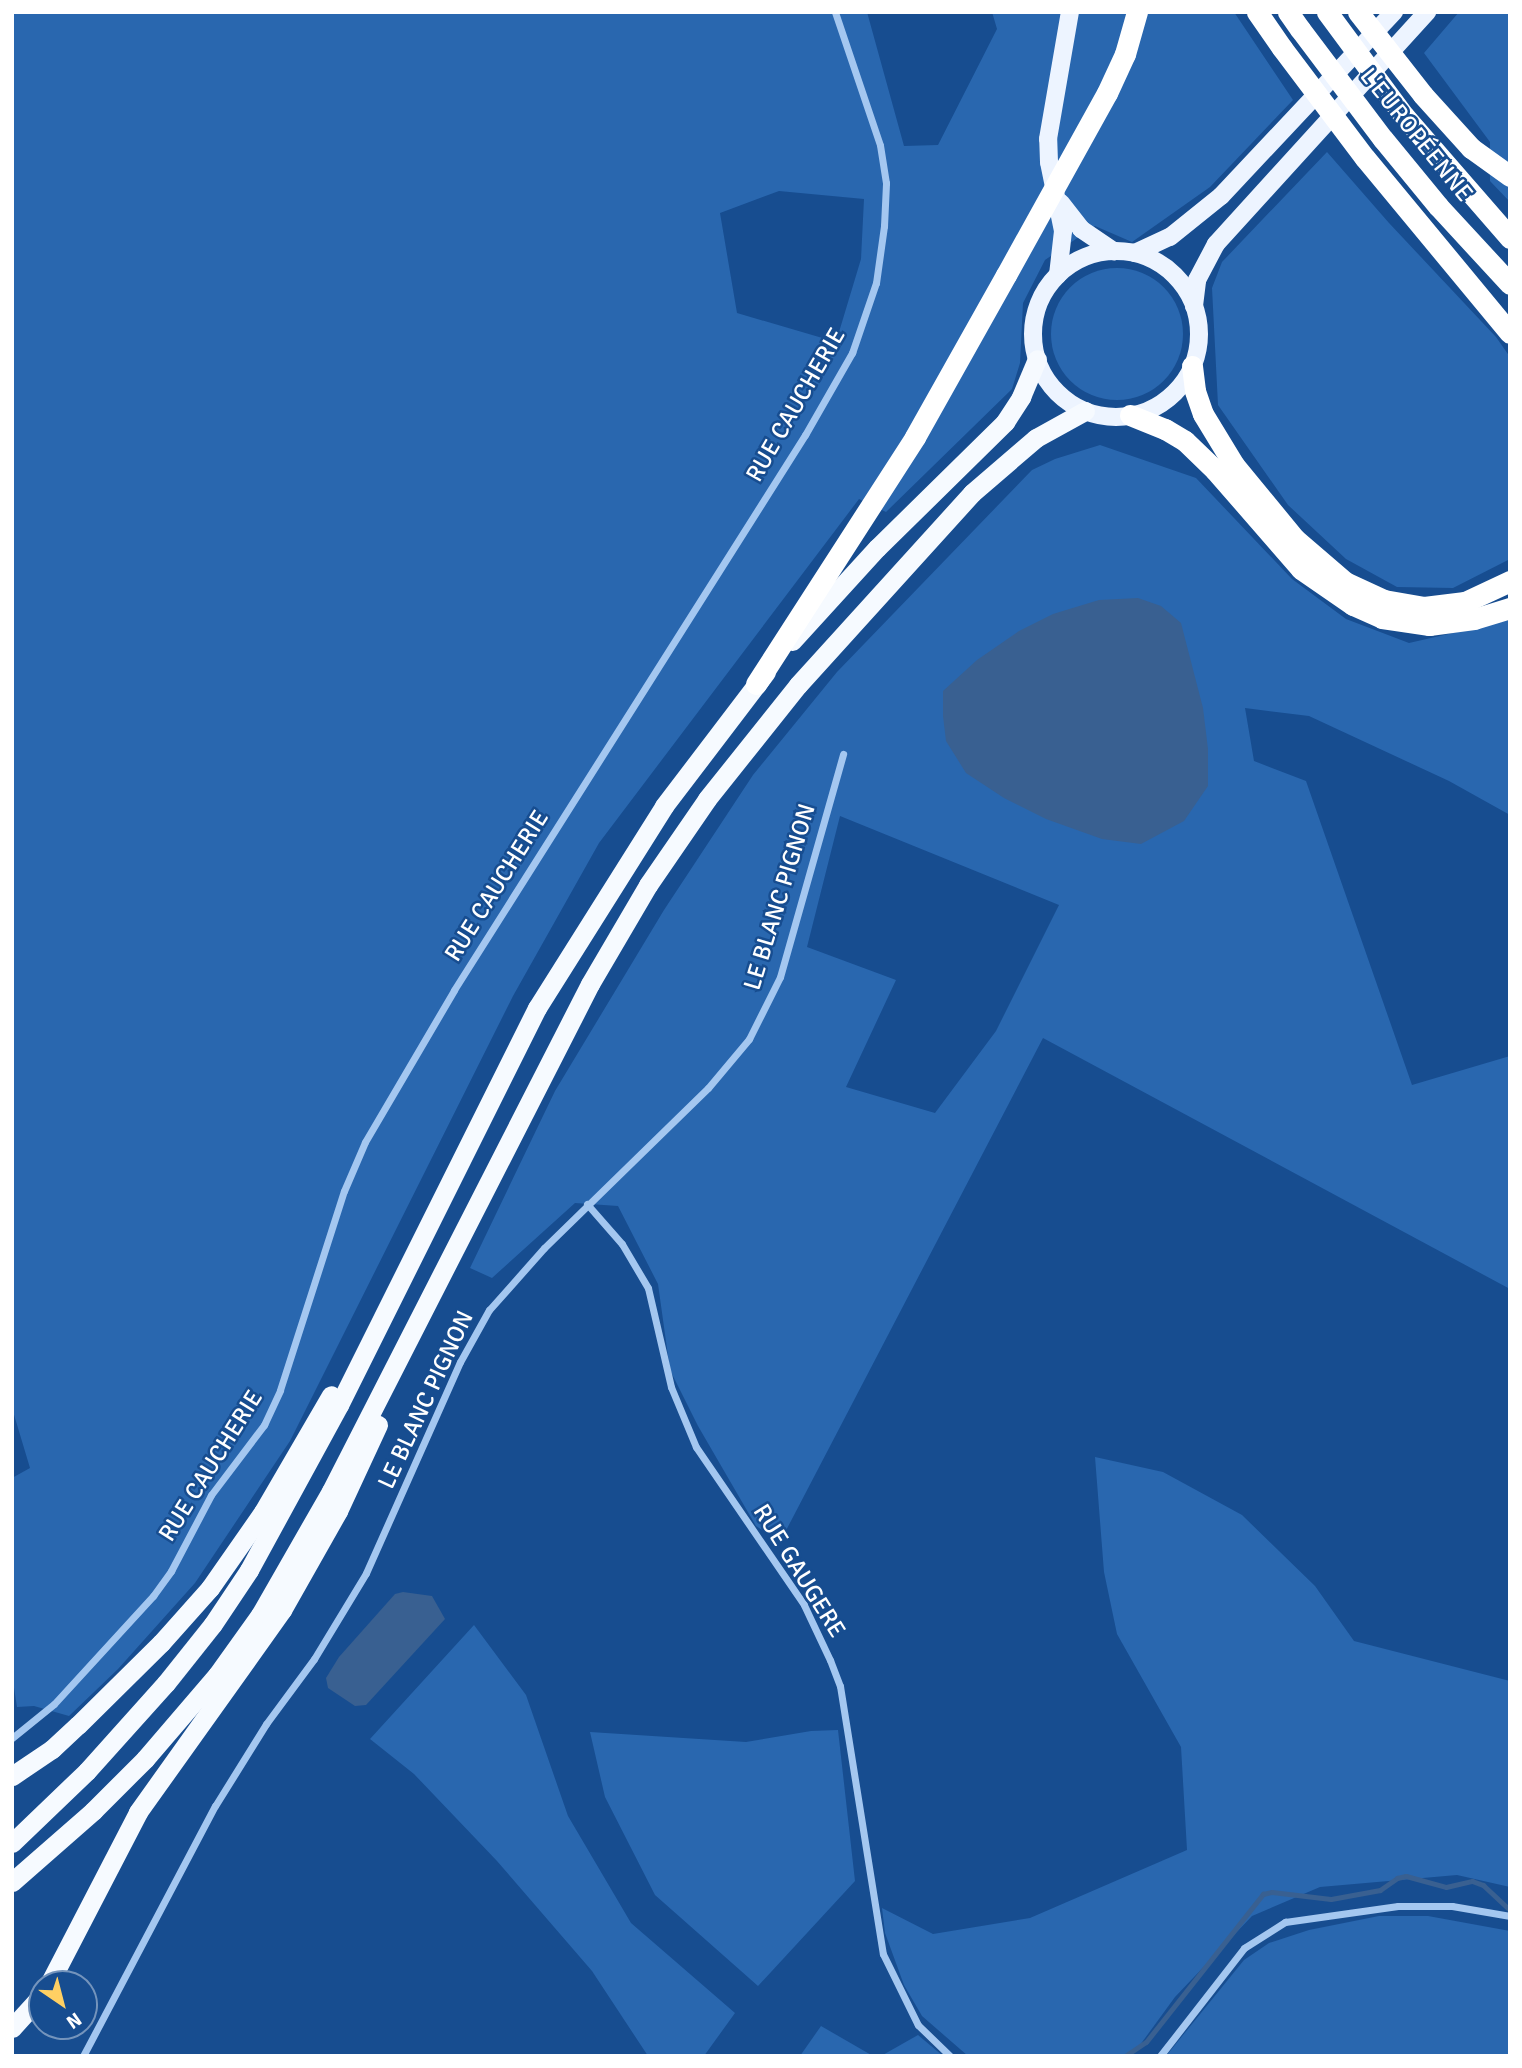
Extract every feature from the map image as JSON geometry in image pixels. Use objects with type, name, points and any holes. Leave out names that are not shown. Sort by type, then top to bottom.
[{"type":"highway","points":[[756,684],[835,558],[894,472],[1006,275],[1107,93],[1125,54],[1138,12]]},
{"type":"highway","points":[[1257,12],[1365,158],[1510,333]]},
{"type":"highway","name":"L'EUROPÉENNE","points":[[1327,12],[1404,116],[1510,238]]},
{"type":"highway","points":[[1358,12],[1423,95],[1471,148],[1510,176]]},
{"type":"highway","name":"L'EUROPÉENNE","points":[[1294,21],[1383,139],[1438,206],[1510,284]]},
{"type":"highway","points":[[12,1843],[87,1771],[131,1723],[192,1651],[230,1599],[303,1475],[507,1064],[576,942],[664,806],[756,684],[868,558],[1004,422],[1021,397],[1037,359]]},
{"type":"highway","points":[[1192,366],[1195,391],[1203,414],[1234,465],[1295,539],[1345,582],[1384,600],[1424,607],[1465,602],[1510,581]]},
{"type":"highway","points":[[12,1882],[93,1811],[145,1759],[239,1645],[301,1546],[616,937],[707,799],[798,685],[972,493],[1023,447],[1086,411]]},
{"type":"highway","points":[[1130,415],[1165,429],[1185,441],[1215,470],[1301,569],[1353,606],[1382,618],[1429,625],[1475,619],[1510,608]]},
{"type":"highway","points":[[12,1776],[52,1749],[78,1725],[185,1618],[232,1560],[417,1249]]},
{"type":"highway","points":[[57,1970],[138,1812],[270,1628],[320,1545],[371,1442],[451,1256]]},
{"type":"highway","points":[[12,2028],[28,2010]]},
{"type":"main road","points":[[1058,275],[1063,239],[1049,162],[1048,139],[1070,12]]},
{"type":"main road","points":[[1135,253],[1170,237],[1221,196],[1394,12]]},
{"type":"main road","points":[[1194,306],[1171,272],[1158,262],[1135,253],[1114,251],[1084,258],[1058,275],[1044,293],[1036,314],[1033,336],[1037,359],[1055,390],[1086,411],[1107,416],[1130,415],[1151,408],[1170,396],[1192,366],[1199,336],[1194,306],[1197,280],[1216,244],[1427,12]]},
{"type":"main road","points":[[1057,198],[1081,229],[1114,251]]},
{"type":"street","name":"RUE CAUCHERIE","points":[[12,1738],[54,1704],[153,1596],[211,1495],[264,1425],[285,1378],[344,1191],[371,1130],[447,1001],[805,435],[852,353],[876,283],[884,226],[886,183],[880,145],[835,12]]},
{"type":"street","name":"LE BLANC PIGNON","points":[[83,2056],[228,1783],[314,1659],[372,1563],[474,1334],[511,1283],[587,1204],[708,1088],[750,1039],[780,977],[843,754]]},
{"type":"street","name":"RUE GAUGERE","points":[[587,1204],[622,1244],[648,1288],[671,1387],[696,1447],[782,1572],[823,1643],[840,1686],[883,1954],[918,2025],[950,2056]]},
{"type":"street","points":[[1160,2056],[1244,1948],[1285,1922],[1398,1906],[1452,1906],[1510,1916]]},
{"type":"shaded area","points":[[12,12],[867,12],[904,146],[938,145],[997,29],[992,12],[1234,12],[1293,100],[1210,187],[1132,242],[1095,226],[1045,260],[1023,303],[1020,363],[1012,389],[886,512],[859,499],[599,843],[513,996],[290,1441],[195,1583],[118,1669],[69,1716],[34,1706],[17,1707],[12,1675],[12,1478],[30,1468],[12,1408]],"holes":[[[779,191],[864,199],[861,259],[836,342],[737,313],[720,213]]]},
{"type":"shaded area","points":[[1459,12],[1510,12],[1510,202],[1490,181],[1490,142],[1424,53]]},
{"type":"shaded area","points":[[1327,152],[1389,223],[1496,337],[1510,357],[1510,559],[1453,588],[1397,587],[1346,559],[1288,505],[1218,405],[1212,288],[1222,262]]},
{"type":"shaded area","points":[[1117,268],[1142,273],[1164,287],[1178,309],[1183,334],[1178,359],[1164,381],[1142,395],[1117,400],[1092,395],[1070,381],[1056,359],[1051,334],[1056,309],[1070,287],[1092,273]]},
{"type":"shaded area","points":[[1100,445],[1196,478],[1292,579],[1346,619],[1409,643],[1510,620],[1510,815],[1449,781],[1309,716],[1245,708],[1254,761],[1306,781],[1412,1085],[1510,1056],[1510,1289],[1043,1038],[780,1542],[756,1526],[698,1426],[670,1370],[658,1284],[618,1206],[575,1203],[492,1278],[470,1268],[555,1091],[664,910],[753,775],[837,672],[1032,470],[1055,459]],"holes":[[[840,816],[1059,905],[996,1031],[935,1113],[846,1087],[896,980],[807,947]]]},
{"type":"shaded area","points":[[1138,598],[1161,606],[1181,623],[1203,708],[1208,749],[1208,786],[1184,821],[1141,844],[1102,839],[1046,819],[1004,798],[966,773],[946,741],[943,716],[943,691],[977,660],[1019,631],[1053,614],[1099,600]]},
{"type":"shaded area","points":[[1095,1457],[1163,1472],[1242,1515],[1315,1586],[1354,1641],[1510,1681],[1510,1887],[1457,1875],[1320,1887],[1252,1916],[1175,1997],[1132,2056],[968,2056],[922,2016],[904,1985],[885,1933],[882,1908],[933,1934],[1030,1918],[1187,1850],[1181,1747],[1117,1634],[1104,1572]]},
{"type":"shaded area","points":[[403,1592],[432,1596],[445,1619],[366,1705],[355,1706],[328,1688],[326,1678],[339,1657],[395,1594]]},
{"type":"shaded area","points":[[474,1625],[526,1695],[568,1816],[631,1923],[735,2013],[704,2056],[648,2056],[592,1971],[497,1861],[414,1774],[370,1739]]},
{"type":"shaded area","points":[[838,1730],[855,1881],[758,1986],[655,1895],[605,1797],[590,1732],[746,1742],[811,1731]]},
{"type":"shaded area","points":[[1379,1916],[1428,1916],[1510,1931],[1510,2056],[1166,2056],[1244,1960],[1269,1943],[1309,1930]]},
{"type":"shaded area","points":[[821,2026],[873,2056],[800,2056]]},
{"type":"shaded area","points":[[918,2035],[943,2056],[881,2056]]},
{"type":"waterway","points":[[1125,2056],[1146,2042],[1263,1894],[1272,1892],[1331,1899],[1380,1890],[1397,1878],[1406,1876],[1446,1887],[1472,1881],[1483,1885],[1510,1910]]}]
